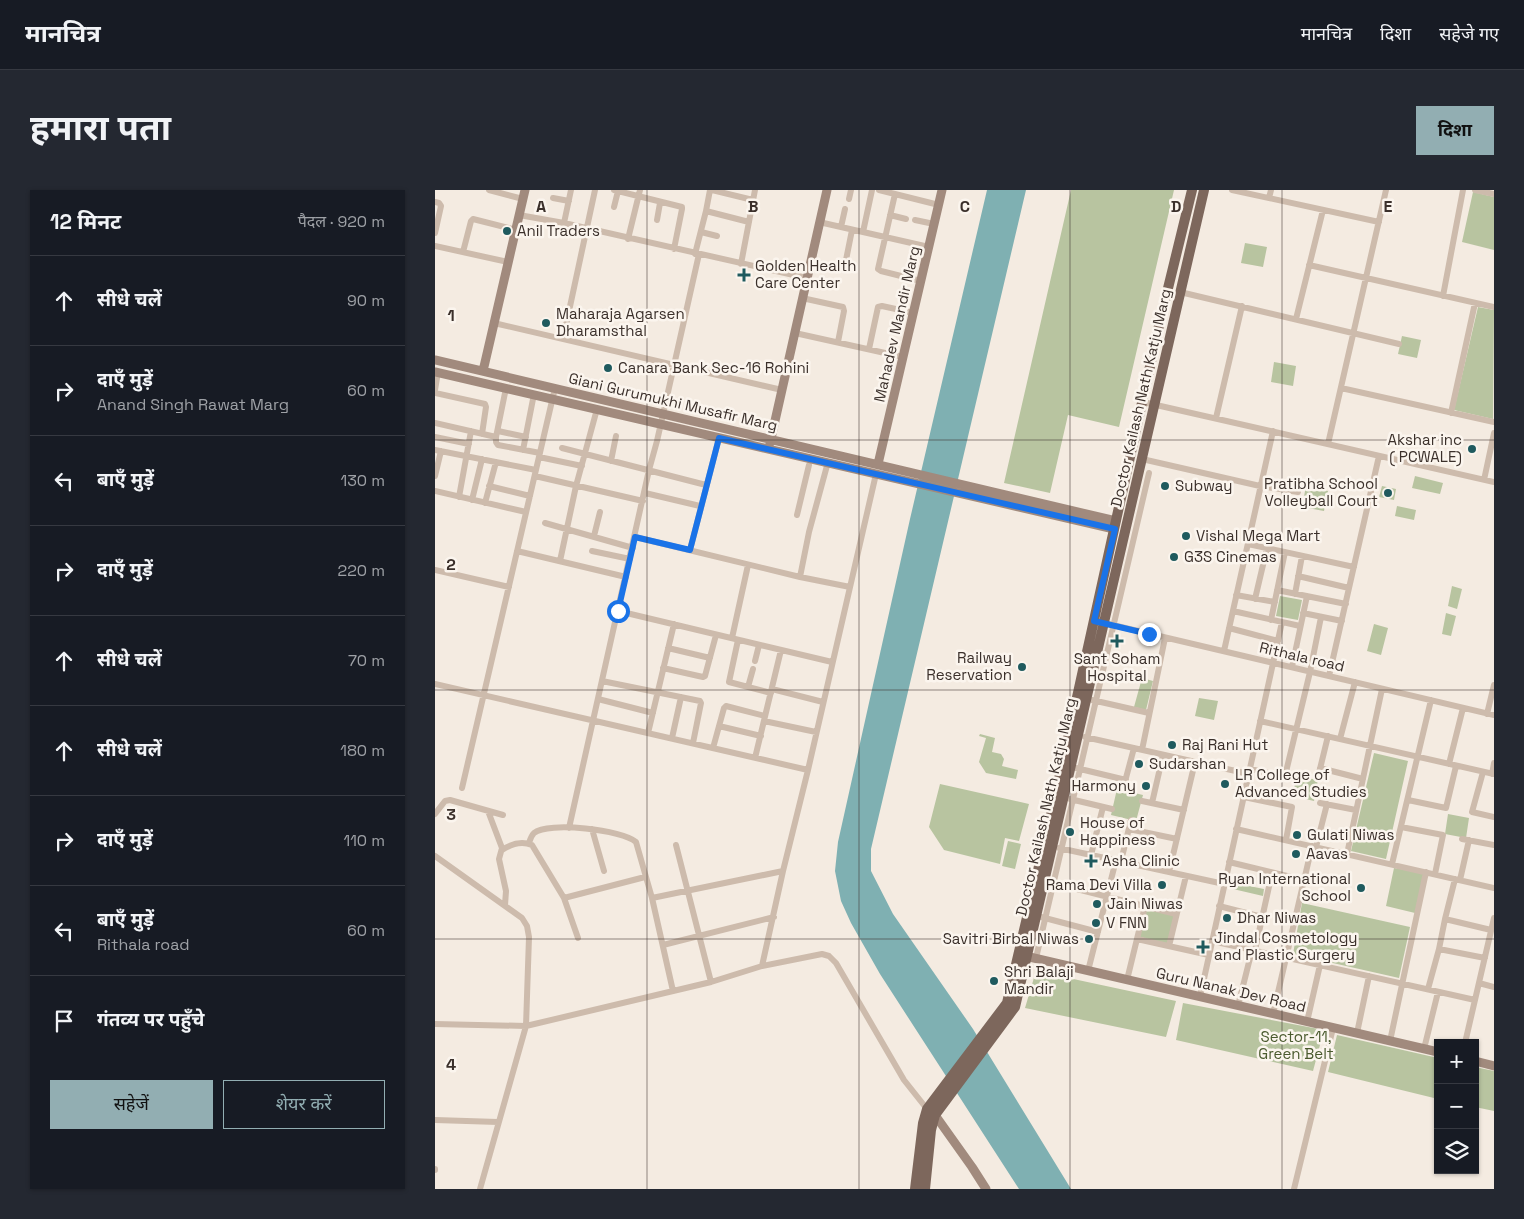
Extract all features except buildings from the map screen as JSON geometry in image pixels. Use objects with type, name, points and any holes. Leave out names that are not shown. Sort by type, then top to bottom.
[{"type":"main road","name":"Doctor Kailash Nath Katju Marg","points":[[931,1112],[986,1039],[1007,1004],[1041,917],[1091,700],[1104,623],[1115,525],[1192,190]]},
{"type":"main road","name":"Doctor Kailash Nath Katju Marg","points":[[1027,956],[1053,807],[1104,623],[1204,190]]},
{"type":"main road","points":[[1188,209],[1199,212]]},
{"type":"main road","points":[[915,1189],[923,1123],[931,1112]]},
{"type":"main road","points":[[925,1189],[931,1112]]},
{"type":"street","points":[[483,371],[524,194],[489,190]]},
{"type":"street","points":[[564,223],[571,190]]},
{"type":"street","points":[[563,339],[581,247],[587,229],[595,190]]},
{"type":"street","points":[[569,828],[661,424],[711,190],[731,192],[753,200]]},
{"type":"street","points":[[741,264],[755,190]]},
{"type":"street","points":[[769,449],[827,190]]},
{"type":"street","points":[[849,199],[851,190]]},
{"type":"street","points":[[863,232],[872,190]]},
{"type":"street","points":[[879,190],[939,205]]},
{"type":"street","name":"Mahadev Mandir Marg","points":[[877,469],[942,190]]},
{"type":"street","points":[[1232,190],[1379,222]]},
{"type":"street","points":[[1269,198],[1271,190]]},
{"type":"street","points":[[1329,444],[1387,190]]},
{"type":"street","points":[[1443,296],[1463,190]]},
{"type":"street","points":[[1475,190],[1494,194]]},
{"type":"street","points":[[614,207],[616,191],[640,193],[660,202],[680,206],[682,208],[673,249]]},
{"type":"street","points":[[628,239],[640,193]]},
{"type":"street","points":[[895,194],[878,267],[879,270],[921,281]]},
{"type":"street","points":[[553,198],[569,202]]},
{"type":"street","points":[[435,202],[439,203],[441,208],[435,233]]},
{"type":"street","points":[[657,220],[660,202]]},
{"type":"street","points":[[841,227],[845,209]]},
{"type":"street","points":[[1296,319],[1323,210]]},
{"type":"street","points":[[706,211],[749,222]]},
{"type":"street","points":[[519,215],[564,223],[807,278]]},
{"type":"street","points":[[890,215],[905,219]]},
{"type":"street","points":[[463,252],[473,219],[516,230]]},
{"type":"street","points":[[915,220],[934,224]]},
{"type":"street","points":[[819,222],[929,247]]},
{"type":"street","points":[[810,264],[841,269],[844,267],[852,230]]},
{"type":"street","points":[[701,232],[717,236]]},
{"type":"street","points":[[435,246],[508,262]]},
{"type":"street","points":[[1309,265],[1494,308]]},
{"type":"street","points":[[1180,292],[1399,344]]},
{"type":"street","points":[[803,298],[843,307],[844,311],[837,342]]},
{"type":"street","points":[[1451,413],[1475,303]]},
{"type":"street","points":[[869,349],[878,307],[882,306],[913,313]]},
{"type":"street","points":[[1216,418],[1242,306]]},
{"type":"street","points":[[494,324],[782,390]]},
{"type":"street","points":[[795,333],[903,356]]},
{"type":"street","name":"Giani Gurumukhi Musafir Marg","points":[[435,360],[771,439],[877,469],[1115,525]]},
{"type":"street","points":[[437,372],[435,392],[485,404],[482,434]]},
{"type":"street","name":"Giani Gurumukhi Musafir Marg","points":[[437,372],[719,438],[828,462],[877,469]]},
{"type":"street","points":[[506,388],[497,434],[496,442],[498,445],[583,466]]},
{"type":"street","points":[[462,788],[555,388]]},
{"type":"street","points":[[1341,388],[1494,422]]},
{"type":"street","points":[[523,450],[534,394]]},
{"type":"street","points":[[1143,402],[1494,482]]},
{"type":"street","points":[[560,561],[576,486],[597,409]]},
{"type":"street","points":[[435,422],[482,434],[525,437]]},
{"type":"street","points":[[459,497],[471,431]]},
{"type":"street","points":[[1224,651],[1273,432]]},
{"type":"street","points":[[1484,480],[1494,433]]},
{"type":"street","points":[[611,462],[616,436]]},
{"type":"street","points":[[435,437],[469,444]]},
{"type":"street","points":[[690,550],[719,438]]},
{"type":"street","points":[[562,448],[706,485]]},
{"type":"street","points":[[435,476],[438,450],[496,462],[576,486],[643,501]]},
{"type":"street","points":[[1329,676],[1379,456]]},
{"type":"street","points":[[472,500],[482,459]]},
{"type":"street","points":[[1142,459],[1261,486],[1298,492]]},
{"type":"street","points":[[485,503],[496,462]]},
{"type":"street","points":[[800,577],[809,532],[828,462]]},
{"type":"street","points":[[797,515],[809,465]]},
{"type":"street","points":[[762,966],[877,469]]},
{"type":"street","points":[[1104,623],[1149,473]]},
{"type":"street","points":[[489,486],[530,496]]},
{"type":"street","points":[[435,492],[527,512]]},
{"type":"street","points":[[645,493],[700,506]]},
{"type":"street","points":[[594,536],[600,512]]},
{"type":"street","points":[[545,523],[633,548]]},
{"type":"street","points":[[635,537],[748,565],[850,587]]},
{"type":"street","points":[[1248,544],[1354,567]]},
{"type":"street","points":[[1255,599],[1267,548]]},
{"type":"street","points":[[517,551],[626,576]]},
{"type":"street","points":[[592,551],[630,559]]},
{"type":"street","points":[[1271,620],[1285,552]]},
{"type":"street","points":[[1295,594],[1302,556]]},
{"type":"street","points":[[748,565],[729,682],[823,702]]},
{"type":"street","points":[[435,570],[509,587]]},
{"type":"street","points":[[1298,576],[1349,588]]},
{"type":"street","points":[[1277,590],[1345,604]]},
{"type":"street","points":[[1236,595],[1275,602]]},
{"type":"street","points":[[1292,667],[1307,596]]},
{"type":"street","points":[[618,611],[832,662]]},
{"type":"street","points":[[1233,611],[1300,626]]},
{"type":"street","points":[[1303,613],[1341,621]]},
{"type":"street","points":[[1083,736],[1195,762],[1288,777],[1296,729],[1321,617]]},
{"type":"street","points":[[1200,997],[1282,622]]},
{"type":"street","name":"Rithala road","points":[[1104,623],[1491,714]]},
{"type":"street","points":[[648,733],[674,624]]},
{"type":"street","points":[[1229,628],[1278,641]]},
{"type":"street","points":[[663,668],[704,677],[716,634]]},
{"type":"street","points":[[1142,750],[1165,638]]},
{"type":"street","points":[[755,661],[759,645]]},
{"type":"street","points":[[668,648],[710,658]]},
{"type":"street","points":[[755,758],[781,650]]},
{"type":"street","points":[[748,687],[753,669]]},
{"type":"street","points":[[602,681],[700,701],[693,743]]},
{"type":"street","points":[[1340,739],[1355,682]]},
{"type":"street","points":[[435,684],[808,770]]},
{"type":"street","points":[[1491,714],[1494,686]]},
{"type":"street","points":[[1347,854],[1382,689]]},
{"type":"street","points":[[672,738],[681,697]]},
{"type":"street","points":[[598,699],[653,713]]},
{"type":"street","points":[[1091,700],[1149,713]]},
{"type":"street","points":[[1392,864],[1431,700]]},
{"type":"street","points":[[713,748],[726,706],[816,732]]},
{"type":"street","points":[[1449,764],[1463,708]]},
{"type":"street","points":[[1261,720],[1493,774],[1494,763]]},
{"type":"street","points":[[719,726],[761,736]]},
{"type":"street","points":[[1318,777],[1329,736]]},
{"type":"street","points":[[1123,789],[1134,748]]},
{"type":"street","points":[[1152,803],[1163,755]]},
{"type":"street","points":[[1169,872],[1195,762]]},
{"type":"street","points":[[1408,800],[1446,808],[1456,766]]},
{"type":"street","points":[[1076,768],[1125,780]]},
{"type":"street","points":[[1320,768],[1363,779]]},
{"type":"street","points":[[1483,772],[1472,812],[1494,817]]},
{"type":"street","points":[[1244,797],[1292,807],[1286,840]]},
{"type":"street","points":[[1068,798],[1112,809]]},
{"type":"street","points":[[435,814],[445,801],[450,800],[503,815]]},
{"type":"street","points":[[1142,801],[1184,810]]},
{"type":"street","points":[[1319,803],[1356,810]]},
{"type":"street","points":[[1273,1014],[1304,880],[1327,804]]},
{"type":"street","points":[[1091,855],[1103,807]]},
{"type":"street","points":[[488,811],[502,850],[499,859],[507,891],[505,906]]},
{"type":"street","points":[[1088,971],[1107,896],[1131,820]]},
{"type":"street","points":[[1401,827],[1443,835],[1435,874]]},
{"type":"street","points":[[529,843],[532,835],[539,830],[569,828],[592,829],[633,839],[637,846],[652,898],[673,991]]},
{"type":"street","points":[[592,829],[604,871]]},
{"type":"street","points":[[1129,829],[1177,839]]},
{"type":"street","points":[[1237,829],[1494,888]]},
{"type":"street","points":[[1428,989],[1445,919],[1458,879],[1466,840],[1494,845]]},
{"type":"street","points":[[502,850],[516,844],[529,843],[535,848],[565,898],[578,938]]},
{"type":"street","points":[[676,845],[711,982]]},
{"type":"street","points":[[1057,848],[1225,884]]},
{"type":"street","points":[[435,856],[521,918],[527,926],[529,937],[526,1026],[480,1189]]},
{"type":"street","points":[[1229,862],[1304,880]]},
{"type":"street","points":[[652,898],[783,871]]},
{"type":"street","points":[[1390,1041],[1426,872]]},
{"type":"street","points":[[1238,1006],[1262,917],[1271,873]]},
{"type":"street","points":[[1169,946],[1186,876]]},
{"type":"street","points":[[565,898],[645,877]]},
{"type":"street","points":[[1049,882],[1176,914]]},
{"type":"street","points":[[1127,980],[1145,906]]},
{"type":"street","points":[[1219,906],[1262,917]]},
{"type":"street","points":[[663,945],[774,917]]},
{"type":"street","points":[[1041,917],[1098,932]]},
{"type":"street","points":[[1466,1039],[1485,958],[1491,948],[1491,930],[1494,918]]},
{"type":"street","points":[[1445,919],[1491,930]]},
{"type":"street","points":[[1137,939],[1209,955]]},
{"type":"street","points":[[1212,941],[1475,1000]]},
{"type":"street","points":[[1439,949],[1485,958]]},
{"type":"street","points":[[435,1024],[526,1026],[711,982],[762,966],[813,954],[829,956],[841,970],[904,1080],[931,1112],[986,1189]]},
{"type":"street","name":"Guru Nanak Dev Road","points":[[1027,956],[1434,1051]]},
{"type":"street","points":[[1307,1022],[1320,965]]},
{"type":"street","points":[[1357,1034],[1369,976]]},
{"type":"street","points":[[1479,983],[1494,987]]},
{"type":"street","points":[[1424,1049],[1438,992]]},
{"type":"street","points":[[1294,1189],[1333,1028]]},
{"type":"street","points":[[1479,1062],[1494,1066]]},
{"type":"street","points":[[435,1120],[498,1122]]},
{"type":"green space","points":[[1071,190],[1174,190],[1119,427],[1068,415],[1050,493],[1004,483]]},
{"type":"green space","points":[[1473,192],[1494,197],[1494,250],[1462,242]]},
{"type":"green space","points":[[1245,243],[1267,247],[1263,267],[1241,263]]},
{"type":"green space","points":[[1478,307],[1494,310],[1493,419],[1454,410]]},
{"type":"green space","points":[[1402,336],[1421,340],[1417,358],[1398,354]]},
{"type":"green space","points":[[1274,362],[1296,366],[1293,386],[1271,382]]},
{"type":"green space","points":[[1415,476],[1443,483],[1440,494],[1412,488]]},
{"type":"green space","points":[[1306,486],[1328,491],[1324,511],[1302,507]]},
{"type":"green space","name":"Pratibha School Volleyball Court","points":[[1382,486],[1396,489],[1394,500],[1379,497]]},
{"type":"green space","points":[[1397,506],[1416,510],[1414,520],[1395,516]]},
{"type":"green space","points":[[1452,586],[1462,589],[1457,609],[1448,606]]},
{"type":"green space","points":[[1280,596],[1302,600],[1298,620],[1276,616]]},
{"type":"green space","points":[[1446,613],[1456,616],[1451,636],[1442,634]]},
{"type":"green space","points":[[1374,624],[1388,628],[1381,655],[1367,651]]},
{"type":"green space","points":[[1142,678],[1153,681],[1146,710],[1134,707]]},
{"type":"green space","points":[[1199,698],[1218,701],[1214,720],[1195,716]]},
{"type":"green space","points":[[980,734],[995,738],[992,752],[1001,754],[1004,759],[1002,766],[1018,770],[1016,779],[986,773],[979,762],[986,738],[979,736]]},
{"type":"green space","points":[[1374,753],[1408,761],[1386,859],[1351,851]]},
{"type":"green space","points":[[1296,776],[1318,780],[1314,801],[1293,796]]},
{"type":"green space","points":[[940,784],[1029,804],[1019,841],[1005,838],[1000,864],[944,850],[929,827]]},
{"type":"green space","points":[[1117,789],[1143,795],[1136,821],[1111,815]]},
{"type":"green space","points":[[1448,814],[1469,818],[1466,838],[1445,834]]},
{"type":"green space","points":[[1008,841],[1021,844],[1015,869],[1002,866]]},
{"type":"green space","points":[[1394,868],[1424,873],[1415,913],[1386,906]]},
{"type":"green space","points":[[1234,883],[1264,889],[1263,896],[1233,889]]},
{"type":"green space","points":[[1302,903],[1410,927],[1399,978],[1293,954]]},
{"type":"green space","points":[[1146,909],[1174,915],[1168,944],[1140,937]]},
{"type":"green space","points":[[1036,971],[1176,1001],[1166,1037],[1025,1008]]},
{"type":"green space","name":"Sector-11, Green Belt","points":[[1183,1003],[1324,1030],[1313,1071],[1176,1040]]},
{"type":"green space","points":[[1337,1035],[1434,1057],[1434,1098],[1328,1072]]},
{"type":"green space","points":[[1479,1068],[1494,1071],[1494,1111],[1479,1108]]},
{"type":"water","points":[[987,190],[1026,190],[871,849],[871,871],[893,914],[973,1029],[1071,1189],[1019,1189],[880,974],[851,923],[841,901],[835,871],[838,842],[910,519]]},
{"type":"place","name":"Anil Traders","points":[[507,231]]},
{"type":"place","name":"Golden Health Care Center","points":[[744,275]]},
{"type":"place","name":"Maharaja Agarsen Dharamsthal","points":[[546,323]]},
{"type":"place","name":"Canara Bank Sec-16 Rohini","points":[[608,368]]},
{"type":"place","name":"Akshar inc ( PCWALE)","points":[[1472,449]]},
{"type":"place","name":"Subway","points":[[1165,486]]},
{"type":"place","name":"Pratibha School Volleyball Court","points":[[1388,493]]},
{"type":"place","name":"Vishal Mega Mart","points":[[1186,536]]},
{"type":"place","name":"G3S Cinemas","points":[[1174,557]]},
{"type":"place","name":"Sant Soham Hospital","points":[[1117,641]]},
{"type":"place","name":"Railway Reservation","points":[[1022,667]]},
{"type":"place","name":"Raj Rani Hut","points":[[1172,745]]},
{"type":"place","name":"Sudarshan","points":[[1139,764]]},
{"type":"place","name":"LR College of Advanced Studies","points":[[1225,784]]},
{"type":"place","name":"Harmony","points":[[1146,786]]},
{"type":"place","name":"House of Happiness","points":[[1070,832]]},
{"type":"place","name":"Gulati Niwas","points":[[1297,835]]},
{"type":"place","name":"Aavas","points":[[1296,854]]},
{"type":"place","name":"Asha Clinic","points":[[1091,861]]},
{"type":"place","name":"Rama Devi Villa","points":[[1162,885]]},
{"type":"place","name":"Ryan International School","points":[[1361,888]]},
{"type":"place","name":"Jain Niwas","points":[[1097,904]]},
{"type":"place","name":"Dhar Niwas","points":[[1227,918]]},
{"type":"place","name":"V FNN","points":[[1096,923]]},
{"type":"place","name":"Savitri Birbal Niwas","points":[[1089,939]]},
{"type":"place","name":"Jindal Cosmetology and Plastic Surgery","points":[[1203,947]]},
{"type":"place","name":"Shri Balaji Mandir","points":[[994,981]]},
{"type":"route","points":[[618,611],[635,537],[690,550],[719,438],[1115,529],[1094,621],[1149,634]]}]
